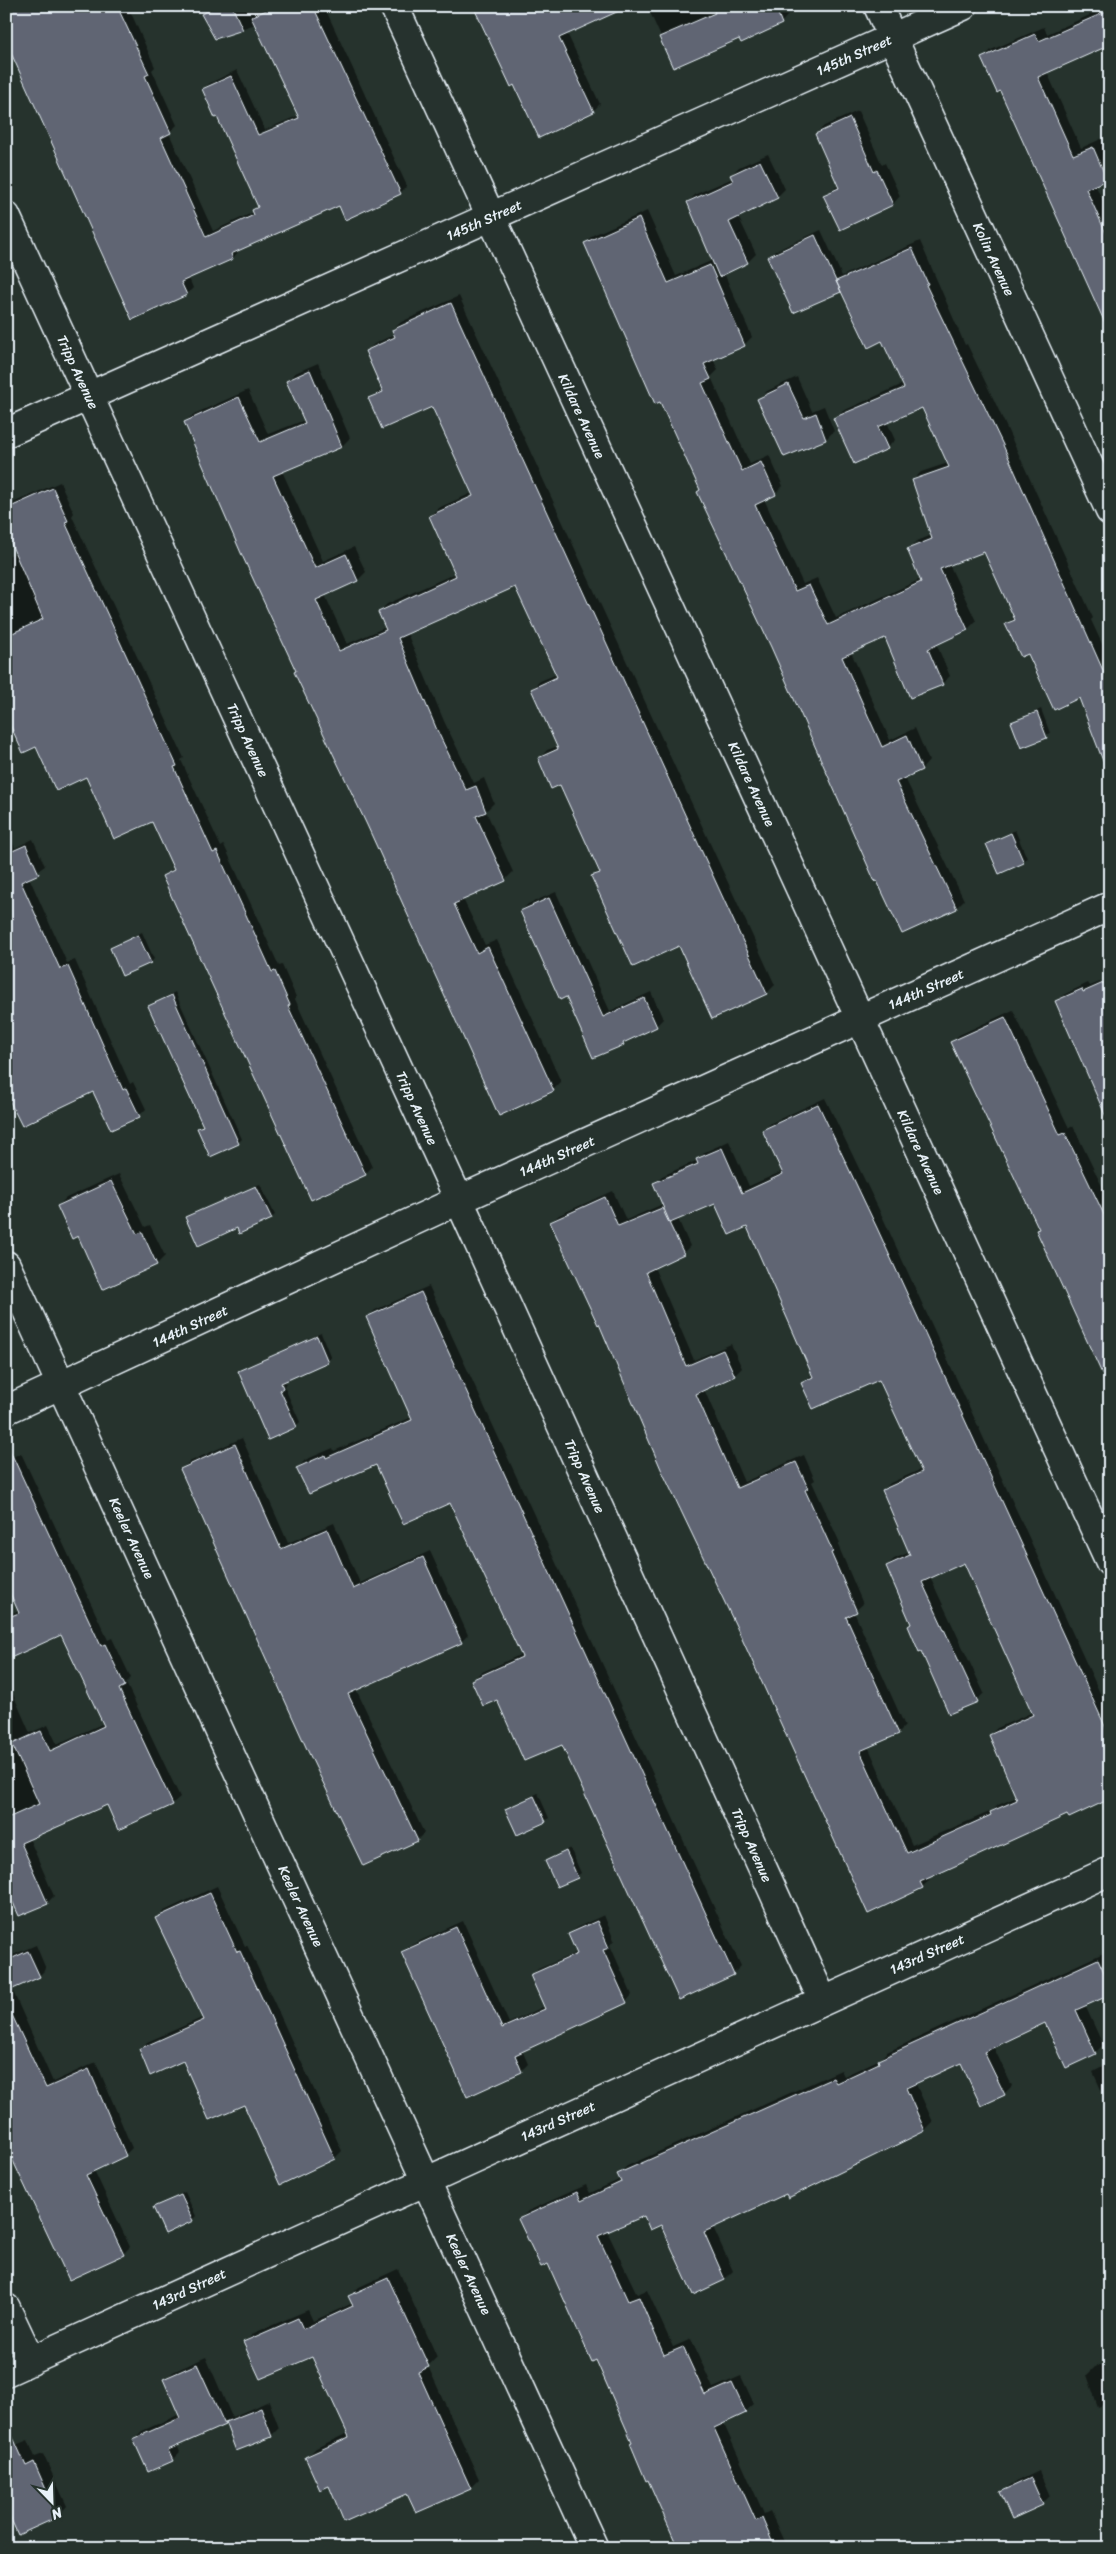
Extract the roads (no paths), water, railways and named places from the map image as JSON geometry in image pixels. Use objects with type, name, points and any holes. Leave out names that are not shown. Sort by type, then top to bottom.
[{"type":"street","name":"Kildare Avenue","points":[[394,6],[1110,1562]]},
{"type":"street","name":"Kolin Avenue","points":[[878,6],[1110,511]]},
{"type":"street","name":"145th Street","points":[[6,433],[963,6]]},
{"type":"street","name":"Tripp Avenue","points":[[6,216],[459,1200],[823,2001]]},
{"type":"street","name":"144th Street","points":[[6,1410],[459,1200],[1110,906]]},
{"type":"street","name":"Keeler Avenue","points":[[6,1265],[594,2548]]},
{"type":"street","name":"143rd Street","points":[[6,2372],[1110,1871]]},
{"type":"street","points":[[6,2308],[31,2361]]}]
